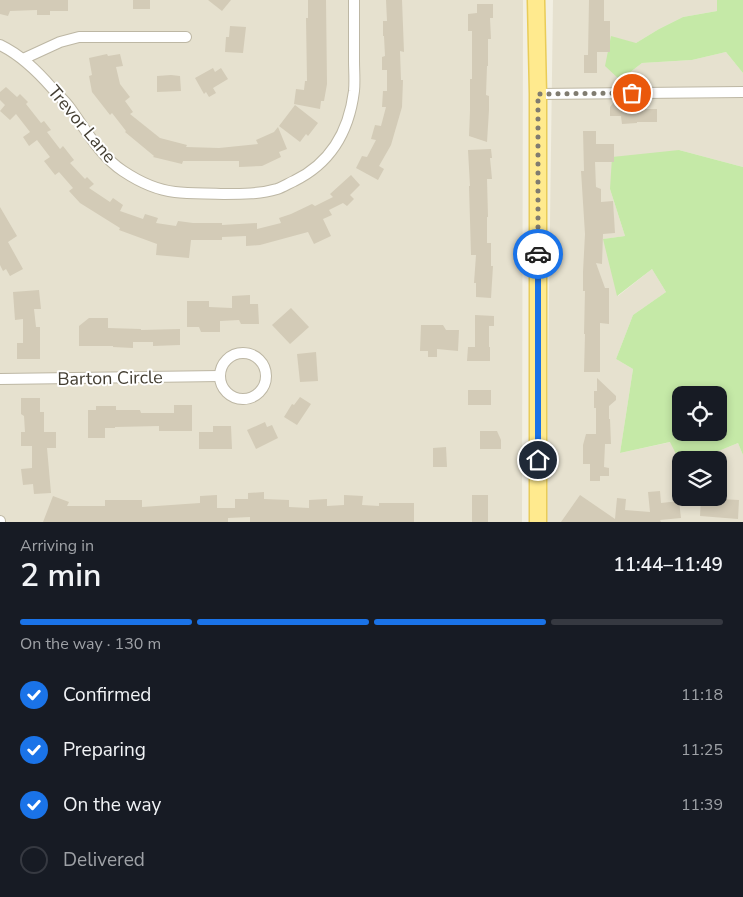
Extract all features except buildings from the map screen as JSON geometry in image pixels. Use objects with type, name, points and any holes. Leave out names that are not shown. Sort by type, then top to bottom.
[{"type":"main road","points":[[536,0],[538,94],[538,522]]},
{"type":"street","name":"Trevor Lane","points":[[0,45],[23,59],[41,76],[68,105],[96,145],[122,171],[155,187],[173,192],[241,194],[261,192],[279,188],[305,176],[333,150],[340,139],[352,107],[354,88],[354,0]]},
{"type":"street","points":[[23,59],[60,42],[79,37],[186,37]]},
{"type":"street","points":[[538,94],[743,92]]},
{"type":"street","points":[[243,353],[257,358],[262,363],[266,376],[265,384],[261,391],[247,399],[239,399],[226,391],[220,376],[221,369],[225,363],[236,354],[243,353]]},
{"type":"street","name":"Barton Circle","points":[[0,379],[220,376]]},
{"type":"shaded area","points":[[0,0],[523,0],[522,522],[0,522]]},
{"type":"shaded area","points":[[553,0],[717,0],[717,11],[683,17],[636,43],[620,80],[642,63],[692,60],[726,52],[743,73],[743,167],[679,150],[610,189],[625,236],[604,239],[618,296],[652,269],[666,292],[633,315],[616,359],[633,369],[620,453],[671,442],[675,451],[672,451],[672,506],[727,506],[727,451],[719,451],[738,443],[743,455],[743,522],[546,522]]},
{"type":"green space","points":[[717,0],[743,0],[743,73],[726,52],[692,60],[642,63],[620,80],[605,66],[611,36],[636,43],[683,17],[717,11]]},
{"type":"green space","points":[[679,150],[743,167],[743,455],[738,443],[719,451],[674,451],[670,442],[620,453],[633,369],[616,359],[633,315],[666,292],[652,269],[617,296],[603,239],[625,236],[610,189],[612,157]]},
{"type":"way so far","points":[[538,254],[538,94],[632,93]]},
{"type":"route","points":[[538,254],[538,460]]}]
